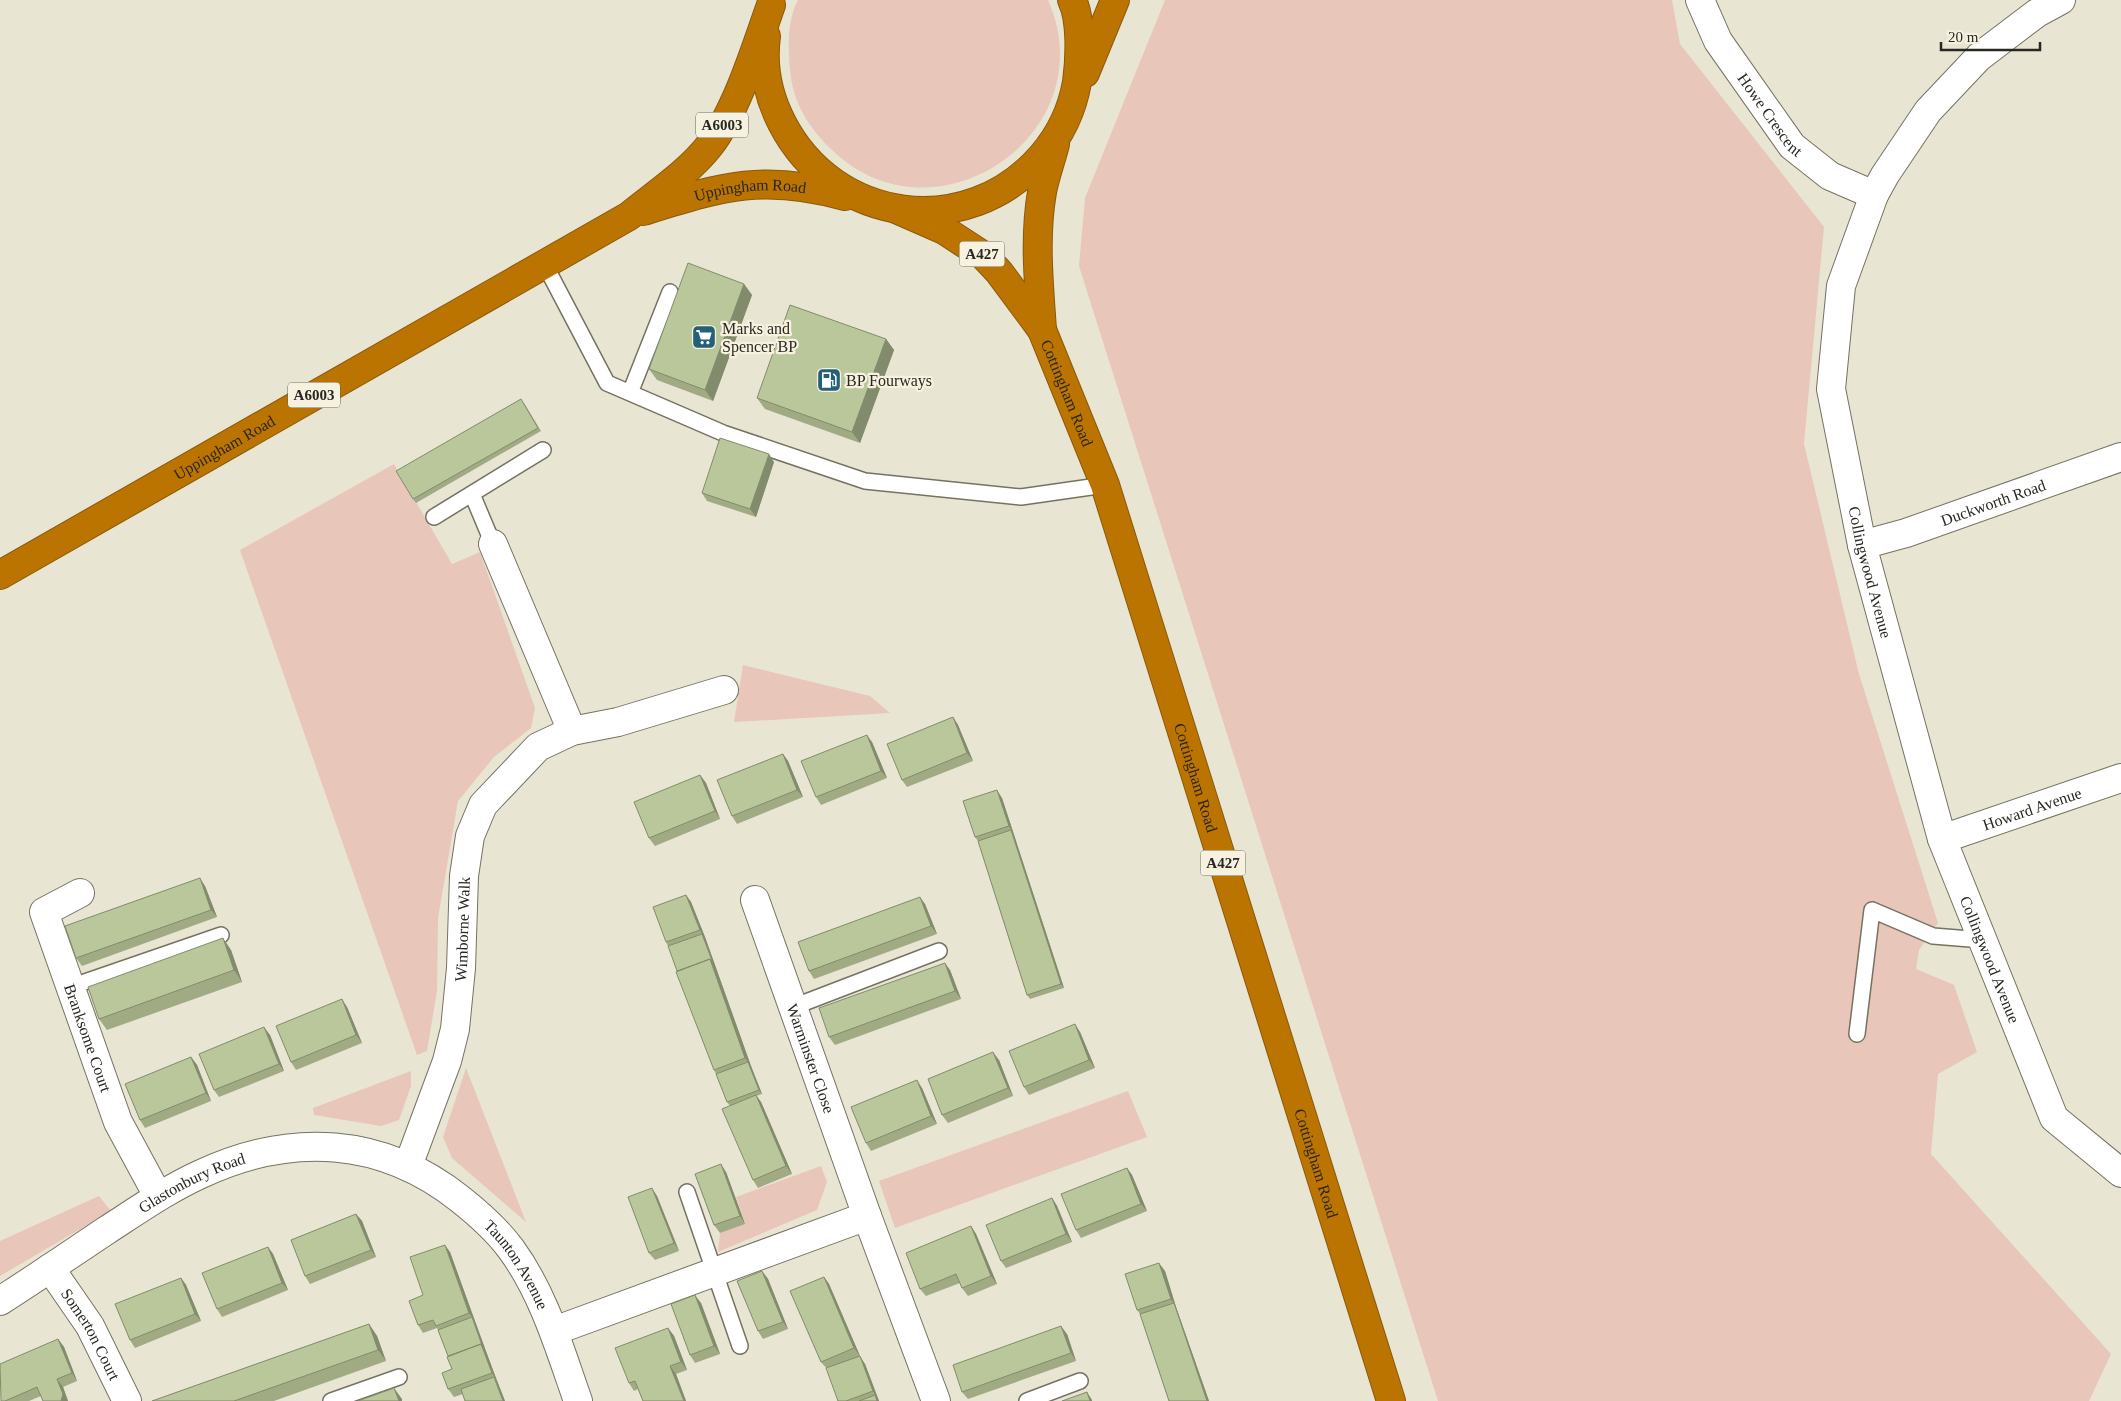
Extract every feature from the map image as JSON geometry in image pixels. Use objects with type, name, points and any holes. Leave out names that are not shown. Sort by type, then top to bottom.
[{"type":"highway","points":[[1072,0],[1081,53],[1073,103]]},
{"type":"highway","points":[[772,2],[764,53],[771,102],[794,146],[828,181],[884,206],[943,211],[987,198],[1026,173],[1057,138],[1115,0]]},
{"type":"highway","name":"Uppingham Road","points":[[0,575],[629,216],[687,169],[710,144],[720,129],[738,92],[772,2]]},
{"type":"highway","name":"Cottingham Road","points":[[1042,330],[1037,258],[1038,226],[1042,192],[1057,138]]},
{"type":"highway","name":"Uppingham Road","points":[[629,216],[705,192],[747,184],[790,184],[816,188],[884,206]]},
{"type":"highway","name":"Cottingham Road","points":[[884,206],[944,230],[984,256],[999,272],[1042,330],[1105,485],[1391,1401]]},
{"type":"street","name":"Howe Crescent","points":[[1700,0],[1718,41],[1792,146],[1830,176],[1874,195]]},
{"type":"street","name":"Collingwood Avenue","points":[[2061,0],[2037,13],[1979,57],[1928,111],[1874,195],[1842,286],[1831,389],[1862,545],[1942,839],[2054,1118],[2121,1173]]},
{"type":"street","name":"Duckworth Road","points":[[1862,545],[1906,533],[2121,457]]},
{"type":"street","points":[[493,544],[572,731]]},
{"type":"street","name":"Wimborne Walk","points":[[408,1166],[447,1062],[455,1029],[461,968],[464,876],[470,836],[483,805],[538,747],[572,731],[618,722],[724,690]]},
{"type":"street","name":"Howard Avenue","points":[[1942,839],[2121,778]]},
{"type":"street","name":"Branksome Court","points":[[80,893],[44,912],[118,1122],[158,1196]]},
{"type":"street","name":"Warminster Close","points":[[755,900],[867,1216],[936,1401]]},
{"type":"street","name":"Glastonbury Road","points":[[0,1301],[158,1196],[201,1174],[255,1153],[286,1147],[332,1147],[375,1153],[408,1166]]},
{"type":"street","name":"Taunton Avenue","points":[[408,1166],[442,1184],[483,1216],[511,1249],[554,1331],[578,1401]]},
{"type":"street","points":[[554,1331],[867,1216]]},
{"type":"street","name":"Somerton Court","points":[[50,1268],[90,1326],[127,1401]]},
{"type":"lane","points":[[544,263],[607,383],[723,433],[864,482],[1022,497],[1105,485]]},
{"type":"lane","points":[[630,392],[670,292]]},
{"type":"lane","points":[[434,517],[544,450]]},
{"type":"lane","points":[[472,494],[493,544]]},
{"type":"lane","points":[[1857,1034],[1872,910],[1933,936],[1983,940]]},
{"type":"lane","points":[[70,987],[221,935]]},
{"type":"lane","points":[[793,1007],[939,951]]},
{"type":"lane","points":[[687,1192],[740,1346]]},
{"type":"lane","points":[[331,1401],[399,1377]]},
{"type":"lane","points":[[1028,1401],[1080,1381]]},
{"type":"shaded area","points":[[798,0],[1048,0],[1060,49],[1054,94],[1033,132],[1001,163],[961,182],[917,187],[873,177],[831,149],[811,126],[800,108],[793,88],[789,59],[791,18]]},
{"type":"shaded area","points":[[1165,0],[1672,0],[1680,44],[1824,227],[1804,444],[1859,674],[1938,923],[1919,950],[1916,969],[1954,985],[1977,1052],[1938,1074],[1931,1154],[2111,1354],[2089,1401],[1438,1401],[1079,266],[1085,198]]},
{"type":"shaded area","points":[[394,464],[452,564],[480,552],[535,708],[531,728],[494,757],[458,801],[438,918],[437,991],[427,1051],[417,1055],[240,550]]},
{"type":"shaded area","points":[[743,665],[870,696],[890,713],[734,722]]},
{"type":"shaded area","points":[[466,1068],[526,1222],[452,1158],[443,1137]]},
{"type":"shaded area","points":[[411,1071],[411,1086],[399,1120],[381,1126],[314,1115],[313,1108]]},
{"type":"shaded area","points":[[1128,1091],[1147,1137],[895,1228],[879,1181]]},
{"type":"shaded area","points":[[821,1166],[827,1182],[817,1210],[718,1252],[720,1233],[745,1223],[736,1197]]},
{"type":"shaded area","points":[[99,1196],[111,1211],[0,1276],[0,1241]]},
{"type":"building","name":"Marks and Spencer BP","points":[[688,263],[744,284],[705,390],[649,369]]},
{"type":"building","name":"BP Fourways","points":[[790,305],[886,339],[852,432],[757,398]]},
{"type":"building","points":[[521,399],[538,428],[413,499],[396,471]]},
{"type":"building","points":[[720,438],[769,454],[750,509],[702,493]]},
{"type":"building","points":[[953,717],[967,753],[902,780],[887,744]]},
{"type":"building","points":[[867,735],[881,771],[816,797],[801,761]]},
{"type":"building","points":[[783,754],[797,790],[732,816],[717,780]]},
{"type":"building","points":[[700,775],[715,811],[649,838],[634,802]]},
{"type":"building","points":[[997,790],[1009,826],[975,837],[963,801]]},
{"type":"building","points":[[1011,830],[1061,984],[1027,995],[978,841]]},
{"type":"building","points":[[200,878],[211,910],[76,958],[65,926]]},
{"type":"building","points":[[686,895],[700,930],[666,942],[653,907]]},
{"type":"building","points":[[920,897],[931,926],[809,971],[798,942]]},
{"type":"building","points":[[702,934],[713,963],[710,959],[677,971],[668,946]]},
{"type":"building","points":[[223,938],[234,970],[99,1019],[88,987]]},
{"type":"building","points":[[710,959],[745,1058],[714,1070],[676,972]]},
{"type":"building","points":[[945,963],[955,991],[829,1037],[819,1008]]},
{"type":"building","points":[[342,999],[356,1035],[291,1062],[276,1026]]},
{"type":"building","points":[[1075,1024],[1089,1060],[1024,1087],[1009,1051]]},
{"type":"building","points":[[264,1027],[279,1064],[214,1090],[199,1054]]},
{"type":"building","points":[[993,1052],[1008,1088],[942,1115],[928,1079]]},
{"type":"building","points":[[191,1057],[206,1093],[140,1120],[125,1084]]},
{"type":"building","points":[[748,1062],[759,1090],[727,1102],[716,1074]]},
{"type":"building","points":[[917,1080],[931,1116],[866,1143],[851,1107]]},
{"type":"building","points":[[756,1095],[786,1166],[753,1180],[722,1109]]},
{"type":"building","points":[[721,1164],[740,1216],[714,1225],[695,1174]]},
{"type":"building","points":[[1127,1168],[1141,1204],[1076,1230],[1061,1194]]},
{"type":"building","points":[[652,1188],[674,1243],[649,1253],[628,1197]]},
{"type":"building","points":[[1052,1198],[1066,1234],[1001,1261],[986,1225]]},
{"type":"building","points":[[356,1214],[371,1250],[305,1276],[291,1240]]},
{"type":"building","points":[[971,1226],[991,1276],[962,1288],[956,1274],[920,1289],[906,1253]]},
{"type":"building","points":[[445,1245],[469,1313],[436,1326],[433,1320],[418,1325],[409,1301],[423,1295],[410,1257]]},
{"type":"building","points":[[268,1247],[282,1283],[217,1309],[202,1273]]},
{"type":"building","points":[[1159,1263],[1171,1299],[1137,1310],[1125,1274]]},
{"type":"building","points":[[762,1271],[783,1322],[758,1331],[737,1281]]},
{"type":"building","points":[[824,1277],[854,1348],[821,1362],[790,1291]]},
{"type":"building","points":[[181,1278],[195,1314],[130,1340],[115,1304]]},
{"type":"building","points":[[695,1295],[714,1346],[690,1355],[671,1304]]},
{"type":"building","points":[[1174,1303],[1207,1401],[1169,1401],[1140,1314]]},
{"type":"building","points":[[472,1317],[483,1348],[481,1344],[448,1356],[438,1330]]},
{"type":"building","points":[[369,1324],[378,1350],[234,1401],[152,1401]]},
{"type":"building","points":[[1061,1326],[1071,1353],[962,1392],[953,1365]]},
{"type":"building","points":[[668,1328],[681,1362],[670,1366],[684,1401],[643,1401],[635,1381],[629,1383],[615,1348]]},
{"type":"building","points":[[58,1339],[72,1373],[57,1379],[63,1394],[61,1401],[43,1401],[37,1387],[1,1401],[0,1364]]},
{"type":"building","points":[[481,1344],[492,1373],[448,1389],[442,1373],[452,1369],[447,1357]]},
{"type":"building","points":[[860,1356],[873,1391],[846,1401],[838,1401],[826,1368]]},
{"type":"building","points":[[494,1377],[503,1401],[465,1401],[461,1389]]},
{"type":"building","points":[[394,1388],[399,1401],[358,1401]]},
{"type":"building","points":[[1087,1392],[1090,1401],[1062,1401]]},
{"type":"building","points":[[875,1395],[877,1401],[859,1401]]},
{"type":"place","name":"Marks and Spencer BP","points":[[704,337]]},
{"type":"place","name":"BP Fourways","points":[[829,380]]}]
